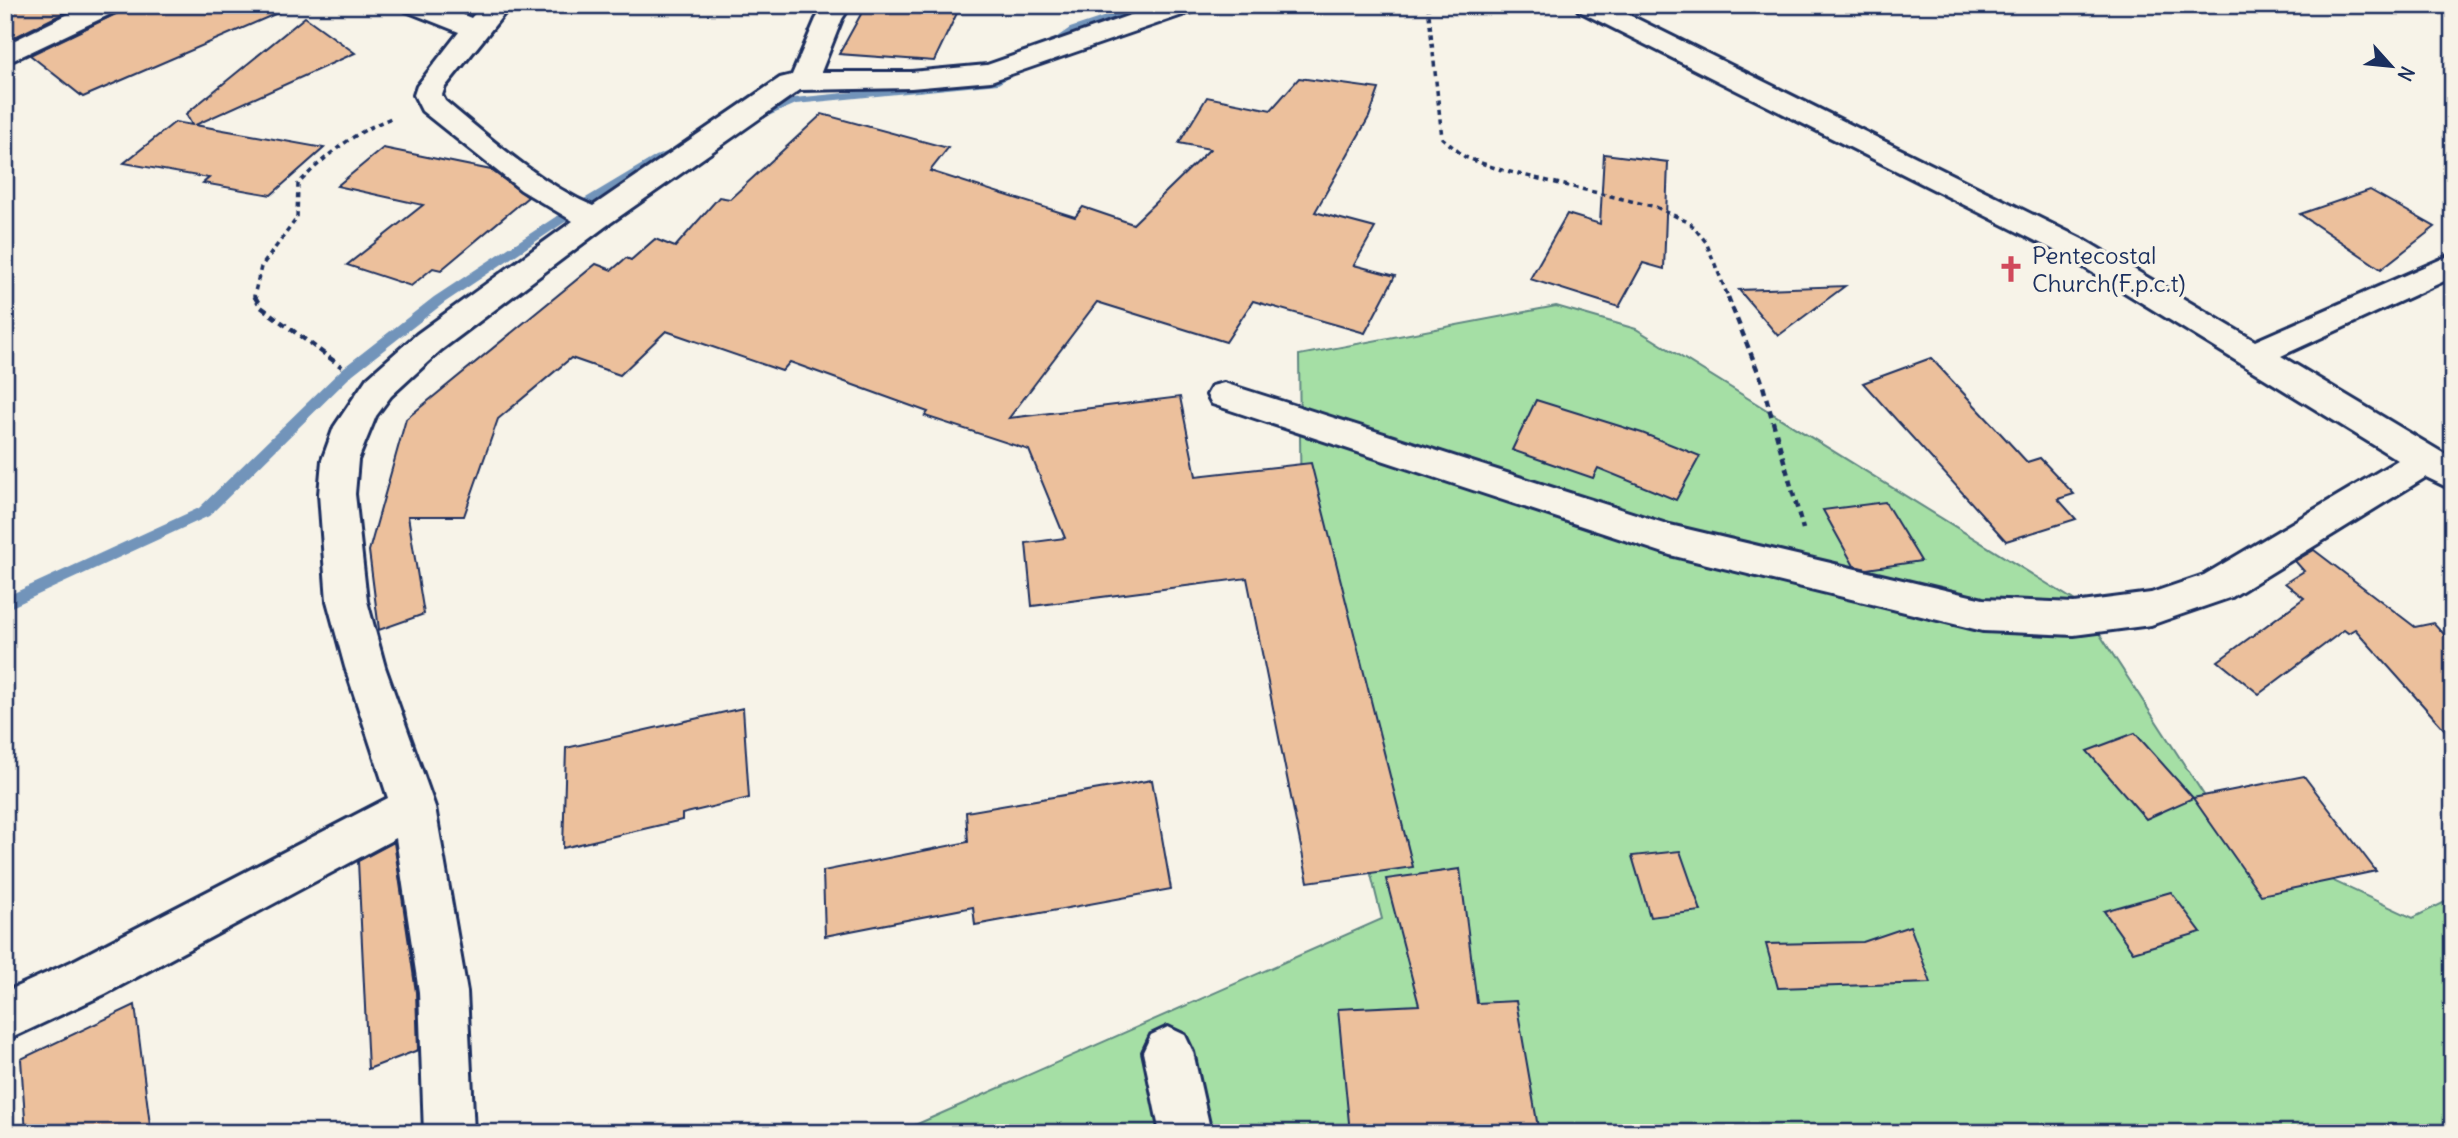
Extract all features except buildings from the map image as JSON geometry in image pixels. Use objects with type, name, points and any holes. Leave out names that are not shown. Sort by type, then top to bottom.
[{"type":"street","points":[[5,56],[108,5]]},
{"type":"street","points":[[415,5],[475,29]]},
{"type":"street","points":[[498,5],[475,29],[431,86],[428,95],[432,105],[479,144],[573,211],[595,219]]},
{"type":"street","points":[[804,80],[829,19],[838,5]]},
{"type":"street","points":[[449,1133],[443,992],[413,807],[365,667],[347,601],[337,494],[340,460],[352,427],[379,387],[429,342],[595,219],[778,91],[804,80],[911,80],[991,73],[1185,5]]},
{"type":"street","points":[[1588,5],[2075,248],[2440,467]]},
{"type":"street","points":[[2254,355],[2453,264]]},
{"type":"street","points":[[1224,394],[1670,540],[1983,615],[2074,620],[2151,609],[2218,586],[2440,467]]},
{"type":"street","points":[[5,1017],[88,978],[413,807]]},
{"type":"street","points":[[1168,1052],[1186,1133]]},
{"type":"path","points":[[1428,5],[1442,138],[1465,157],[1498,169],[1656,207],[1690,223],[1706,242],[1762,379],[1816,576]]},
{"type":"path","points":[[379,387],[348,371],[261,307],[254,296],[261,267],[297,218],[298,184],[335,146],[354,132],[432,105]]},
{"type":"green space","points":[[1556,306],[1636,329],[2080,604],[2228,832],[2413,918],[2453,898],[2453,1133],[897,1133],[1382,919],[1302,596],[1299,355]]},
{"type":"waterway","points":[[1043,51],[1074,30],[1150,5]]},
{"type":"waterway","points":[[753,119],[794,101],[998,81],[1022,65]]},
{"type":"waterway","points":[[5,604],[204,512],[348,371],[439,300],[573,211],[660,159],[684,149]]},
{"type":"place","name":"Pentecostal Church(F.p.c.t)","points":[[2011,269]]}]
